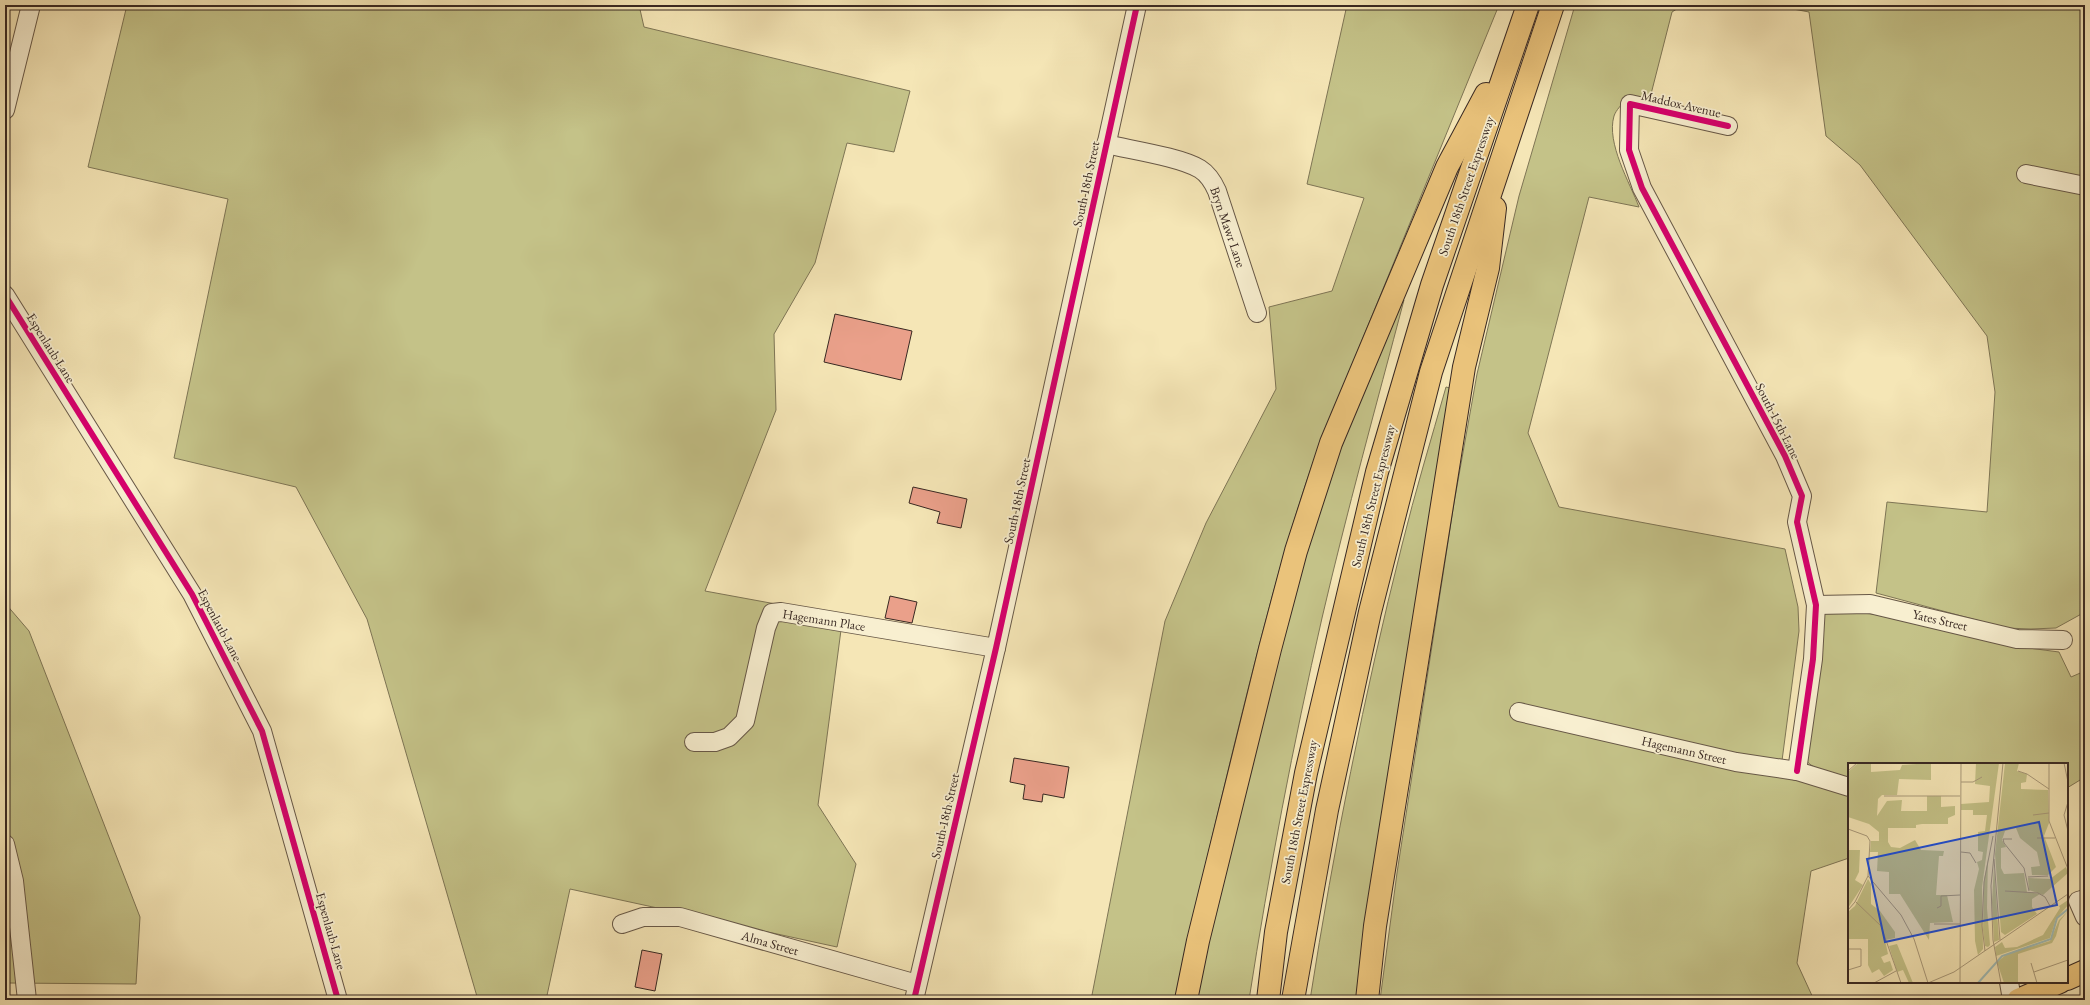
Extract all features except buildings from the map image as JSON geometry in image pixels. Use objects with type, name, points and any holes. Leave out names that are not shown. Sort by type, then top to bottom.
[{"type":"main road","name":"South 18th Street Expressway","points":[[1268,1000],[1276,932],[1306,773],[1377,472],[1432,285],[1528,5]]},
{"type":"main road","name":"South 18th Street Expressway","points":[[1292,1000],[1327,810],[1370,612],[1431,372],[1553,5]]},
{"type":"main road","points":[[1186,1000],[1198,941],[1270,649],[1296,551],[1331,443],[1447,167],[1517,36]]},
{"type":"main road","points":[[1367,1000],[1375,926],[1464,367],[1488,268],[1500,162]]},
{"type":"main road","points":[[2068,979],[2085,971]]},
{"type":"main road","points":[[2018,1000],[2058,983]]},
{"type":"street","points":[[5,110],[31,5]]},
{"type":"street","name":"South 18th Street","points":[[916,992],[996,648],[1137,5]]},
{"type":"street","name":"Maddox Avenue","points":[[1630,104],[1728,126]]},
{"type":"street","name":"South 15th Lane","points":[[1630,104],[1629,150],[1642,188],[1785,456],[1802,496],[1797,522],[1816,605],[1813,659],[1797,771]]},
{"type":"street","name":"Bryn Mawr Lane","points":[[1106,144],[1183,162],[1200,169],[1211,179],[1217,191],[1257,313]]},
{"type":"street","points":[[2026,174],[2085,186]]},
{"type":"street","name":"Espenlaub Lane","points":[[5,295],[192,594],[262,730],[338,1000]]},
{"type":"street","name":"Yates Street","points":[[1816,605],[1870,604],[2017,639],[2063,640]]},
{"type":"street","name":"Hagemann Place","points":[[694,742],[715,742],[729,737],[745,722],[766,628],[772,613],[781,612],[996,648]]},
{"type":"street","name":"Hagemann Street","points":[[1519,712],[1736,762],[1797,771],[1848,787]]},
{"type":"street","points":[[5,844],[14,881],[27,1000]]},
{"type":"street","name":"Alma Street","points":[[622,924],[642,917],[680,917],[916,992]]},
{"type":"street","points":[[2009,983],[2012,1000]]},
{"type":"shaded area","points":[[127,5],[639,5],[644,27],[910,91],[894,152],[847,143],[815,263],[774,334],[776,410],[705,591],[841,616],[841,630],[818,805],[856,864],[837,947],[570,889],[546,1000],[478,1000],[367,619],[296,487],[174,458],[228,199],[88,167]]},
{"type":"shaded area","points":[[1347,5],[1499,5],[1318,448],[1305,485],[1282,560],[1252,674],[1203,875],[1175,1000],[1091,1000],[1165,621],[1206,523],[1276,389],[1269,307],[1332,291],[1364,198],[1307,184]]},
{"type":"shaded area","points":[[1575,5],[1683,5],[1672,12],[1650,98],[1627,99],[1614,116],[1612,127],[1616,150],[1639,207],[1589,197],[1528,433],[1559,507],[1785,549],[1798,607],[1799,631],[1780,776],[1838,790],[1848,795],[1848,858],[1811,871],[1797,963],[1814,1000],[1380,1000],[1397,873],[1454,503],[1477,374],[1519,196]]},
{"type":"shaded area","points":[[1772,5],[2085,5],[2085,612],[2056,628],[2006,628],[1876,593],[1887,502],[1987,512],[1995,392],[1987,336],[1860,165],[1826,136],[1809,12]]},
{"type":"shaded area","points":[[1398,299],[1404,300],[1341,538],[1301,713],[1273,856],[1249,1000],[1196,1000],[1211,922],[1288,610],[1330,467]]},
{"type":"shaded area","points":[[1446,387],[1454,389],[1359,1000],[1310,1000],[1329,885],[1375,658],[1407,525]]},
{"type":"shaded area","points":[[5,603],[29,631],[140,917],[136,984],[8,983],[8,1000],[5,1000]]},
{"type":"shaded area","points":[[1826,610],[1873,614],[2006,645],[2059,652],[2071,677],[2085,671],[2085,777],[2068,787],[2068,763],[1848,763],[1848,782],[1823,772],[1811,765],[1804,759],[1818,618]]},
{"type":"cycle path","points":[[914,1000],[996,648],[1137,5]]},
{"type":"cycle path","points":[[1728,126],[1630,104],[1629,150],[1642,188],[1785,456],[1802,496],[1797,522],[1816,605],[1813,659],[1797,771]]},
{"type":"cycle path","points":[[5,295],[192,594],[262,731],[338,1000]]}]
